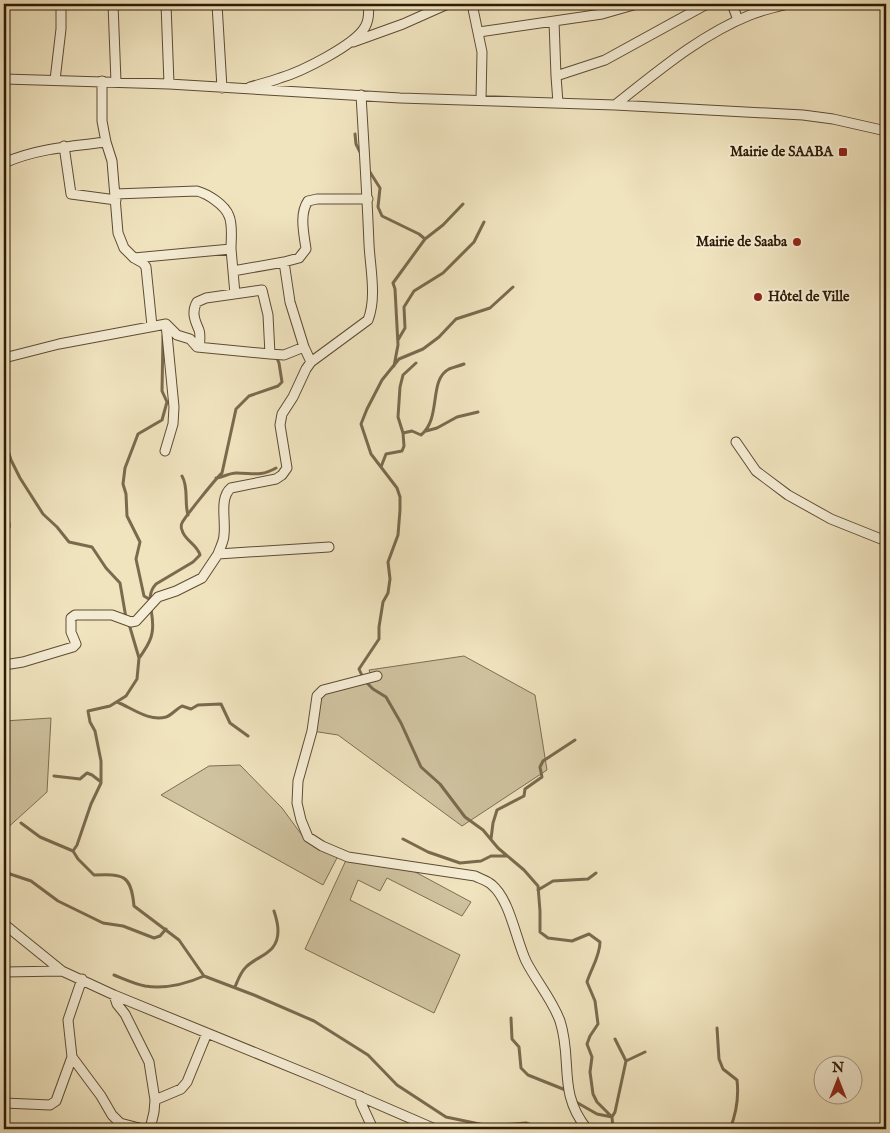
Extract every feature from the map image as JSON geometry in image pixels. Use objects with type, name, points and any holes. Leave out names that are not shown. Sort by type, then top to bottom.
[{"type":"street","points":[[55,80],[61,29],[61,4]]},
{"type":"street","points":[[113,4],[116,82]]},
{"type":"street","points":[[166,4],[169,84]]},
{"type":"street","points":[[217,4],[222,88]]},
{"type":"street","points":[[350,43],[366,25],[368,4]]},
{"type":"street","points":[[243,89],[301,70],[350,43],[403,24],[448,4]]},
{"type":"street","points":[[472,4],[479,32],[483,62],[481,100]]},
{"type":"street","points":[[479,32],[602,14],[619,6],[637,4]]},
{"type":"street","points":[[556,76],[605,60],[707,4]]},
{"type":"street","points":[[732,4],[738,20]]},
{"type":"street","points":[[614,105],[672,60],[707,37],[738,20],[761,11],[788,4]]},
{"type":"street","points":[[554,21],[558,103]]},
{"type":"street","points":[[4,79],[169,84],[361,95],[803,115],[833,119],[886,131]]},
{"type":"street","points":[[102,82],[102,121],[112,161],[118,233],[124,248],[146,267],[152,326]]},
{"type":"street","points":[[4,665],[23,662],[73,647],[76,644],[70,618],[75,615],[112,614],[131,622],[136,621],[158,597],[176,591],[202,578],[218,554],[224,536],[224,499],[226,492],[231,488],[276,479],[287,468],[280,425],[282,414],[293,397],[306,369],[311,362],[368,320],[370,314],[372,288],[361,95]]},
{"type":"street","points":[[4,163],[18,157],[64,146],[106,142]]},
{"type":"street","points":[[64,146],[71,194],[116,197],[180,191],[206,193],[216,200],[229,216],[235,294]]},
{"type":"street","points":[[233,271],[296,260],[301,256],[306,249],[303,214],[308,201],[368,199]]},
{"type":"street","points":[[134,258],[231,249]]},
{"type":"street","points":[[284,262],[290,302],[304,347],[311,362]]},
{"type":"street","points":[[200,347],[194,312],[197,302],[206,298],[262,290],[268,315],[270,354]]},
{"type":"street","points":[[166,324],[177,335],[190,339],[197,347],[284,355],[304,347]]},
{"type":"street","points":[[4,358],[59,344],[166,324]]},
{"type":"street","points":[[165,451],[173,424],[174,407],[166,324]]},
{"type":"street","points":[[736,442],[756,471],[788,495],[831,519],[886,540]]},
{"type":"street","points":[[4,515],[4,530]]},
{"type":"street","points":[[218,554],[329,547]]},
{"type":"street","points":[[377,676],[323,690],[317,696],[312,730],[298,781],[297,803],[308,837],[322,846],[348,857],[476,876],[492,885],[509,912],[527,962],[544,988],[560,1020],[567,1061],[567,1083],[570,1101],[587,1129]]},
{"type":"street","points":[[4,924],[62,971],[114,995],[360,1096],[435,1129]]},
{"type":"street","points":[[4,972],[62,971]]},
{"type":"street","points":[[4,1103],[50,1106],[56,1101],[72,1057],[68,1020],[82,979]]},
{"type":"street","points":[[114,995],[117,1004],[125,1014],[149,1062],[155,1100],[150,1129]]},
{"type":"street","points":[[155,1100],[182,1090],[207,1033]]},
{"type":"street","points":[[72,1057],[101,1096],[112,1116],[120,1123],[143,1129]]},
{"type":"street","points":[[360,1096],[360,1103],[373,1129]]},
{"type":"shaded area","points":[[464,656],[535,695],[547,770],[462,826],[338,735],[312,731],[316,690],[372,679],[369,670]]},
{"type":"shaded area","points":[[51,718],[47,792],[4,831],[4,721]]},
{"type":"shaded area","points":[[240,765],[282,808],[304,838],[338,856],[323,885],[161,795],[209,766]]},
{"type":"shaded area","points":[[347,858],[406,867],[471,902],[462,916],[387,878],[380,891],[358,880],[350,900],[460,955],[434,1013],[305,949]]},
{"type":"waterway","points":[[355,134],[356,144],[361,154]]},
{"type":"waterway","points":[[368,169],[380,188],[378,207],[382,216],[419,234],[425,239],[393,283],[395,289],[398,345],[394,366]]},
{"type":"waterway","points":[[425,239],[443,225],[463,204]]},
{"type":"waterway","points":[[398,340],[405,328],[404,307],[414,291],[443,273],[474,242],[484,222]]},
{"type":"waterway","points":[[513,287],[490,308],[456,319],[439,337],[423,349],[399,359],[382,380],[367,409],[361,424],[371,454],[397,488],[400,497],[400,510],[398,535],[388,562],[390,579],[388,593],[383,602],[379,639],[359,669],[364,680],[373,689],[386,697],[401,723],[421,767],[440,784],[465,817],[483,830],[498,848],[524,870],[538,886],[540,932],[548,938],[572,941],[589,934],[600,942],[597,957],[587,982],[595,1001],[598,1024],[587,1044],[592,1057],[590,1072],[593,1094],[597,1102],[612,1117],[613,1129]]},
{"type":"waterway","points":[[149,599],[144,596],[136,559],[140,542],[127,516],[126,494],[123,484],[125,468],[138,434],[162,420],[167,402],[162,391],[163,336]]},
{"type":"waterway","points":[[140,657],[152,633],[150,601],[152,589],[156,584],[193,562],[200,555],[183,533],[181,529],[182,524],[222,473],[236,409],[249,396],[278,386],[282,382],[276,356]]},
{"type":"waterway","points":[[403,433],[398,417],[400,387],[403,375],[416,363]]},
{"type":"waterway","points":[[381,467],[386,454],[402,451],[404,446],[403,433],[412,431],[421,435],[427,428],[434,410],[436,390],[443,374],[449,369],[464,364]]},
{"type":"waterway","points":[[426,431],[437,428],[457,417],[478,412]]},
{"type":"waterway","points":[[4,438],[11,460],[20,478],[43,514],[69,542],[92,547],[106,568],[120,583],[126,618]]},
{"type":"waterway","points":[[216,478],[234,473],[261,474],[276,468]]},
{"type":"waterway","points":[[182,476],[185,485],[188,515]]},
{"type":"waterway","points":[[129,624],[139,658],[137,679],[126,696],[110,706],[88,711],[90,722],[95,731],[101,761],[101,783],[73,851],[78,859],[94,875],[112,875],[124,878],[131,888],[134,906],[179,940],[204,976],[314,1021],[368,1055],[397,1085],[446,1117],[489,1126],[526,1123],[543,1129]]},
{"type":"waterway","points":[[117,702],[153,718],[166,717],[182,706],[191,709],[198,705],[221,704],[230,723],[248,736]]},
{"type":"waterway","points":[[491,839],[497,810],[524,796],[525,789],[542,777],[540,767],[543,761],[575,740]]},
{"type":"waterway","points":[[54,776],[80,779],[87,773],[101,782]]},
{"type":"waterway","points":[[21,823],[40,837],[73,851]]},
{"type":"waterway","points":[[403,839],[428,852],[460,863],[481,861],[491,856],[507,856]]},
{"type":"waterway","points":[[4,872],[31,881],[58,901],[103,923],[123,926],[154,938],[160,936],[166,929]]},
{"type":"waterway","points":[[538,890],[553,881],[588,879],[596,873]]},
{"type":"waterway","points":[[235,987],[246,967],[275,945],[278,931],[274,911]]},
{"type":"waterway","points":[[114,975],[137,984],[153,987],[175,985],[204,976]]},
{"type":"waterway","points":[[511,1018],[512,1039],[519,1047],[521,1068],[528,1075],[568,1091]]},
{"type":"waterway","points":[[717,1028],[719,1059],[723,1069],[737,1080],[738,1093],[730,1129]]},
{"type":"waterway","points":[[615,1039],[626,1061]]},
{"type":"waterway","points":[[576,1102],[597,1114],[612,1117],[615,1112],[626,1061],[645,1052]]},
{"type":"place","name":"Mairie de SAABA","points":[[843,152]]},
{"type":"place","name":"Mairie de Saaba","points":[[797,242]]},
{"type":"place","name":"Hôtel de Ville","points":[[758,297]]}]
